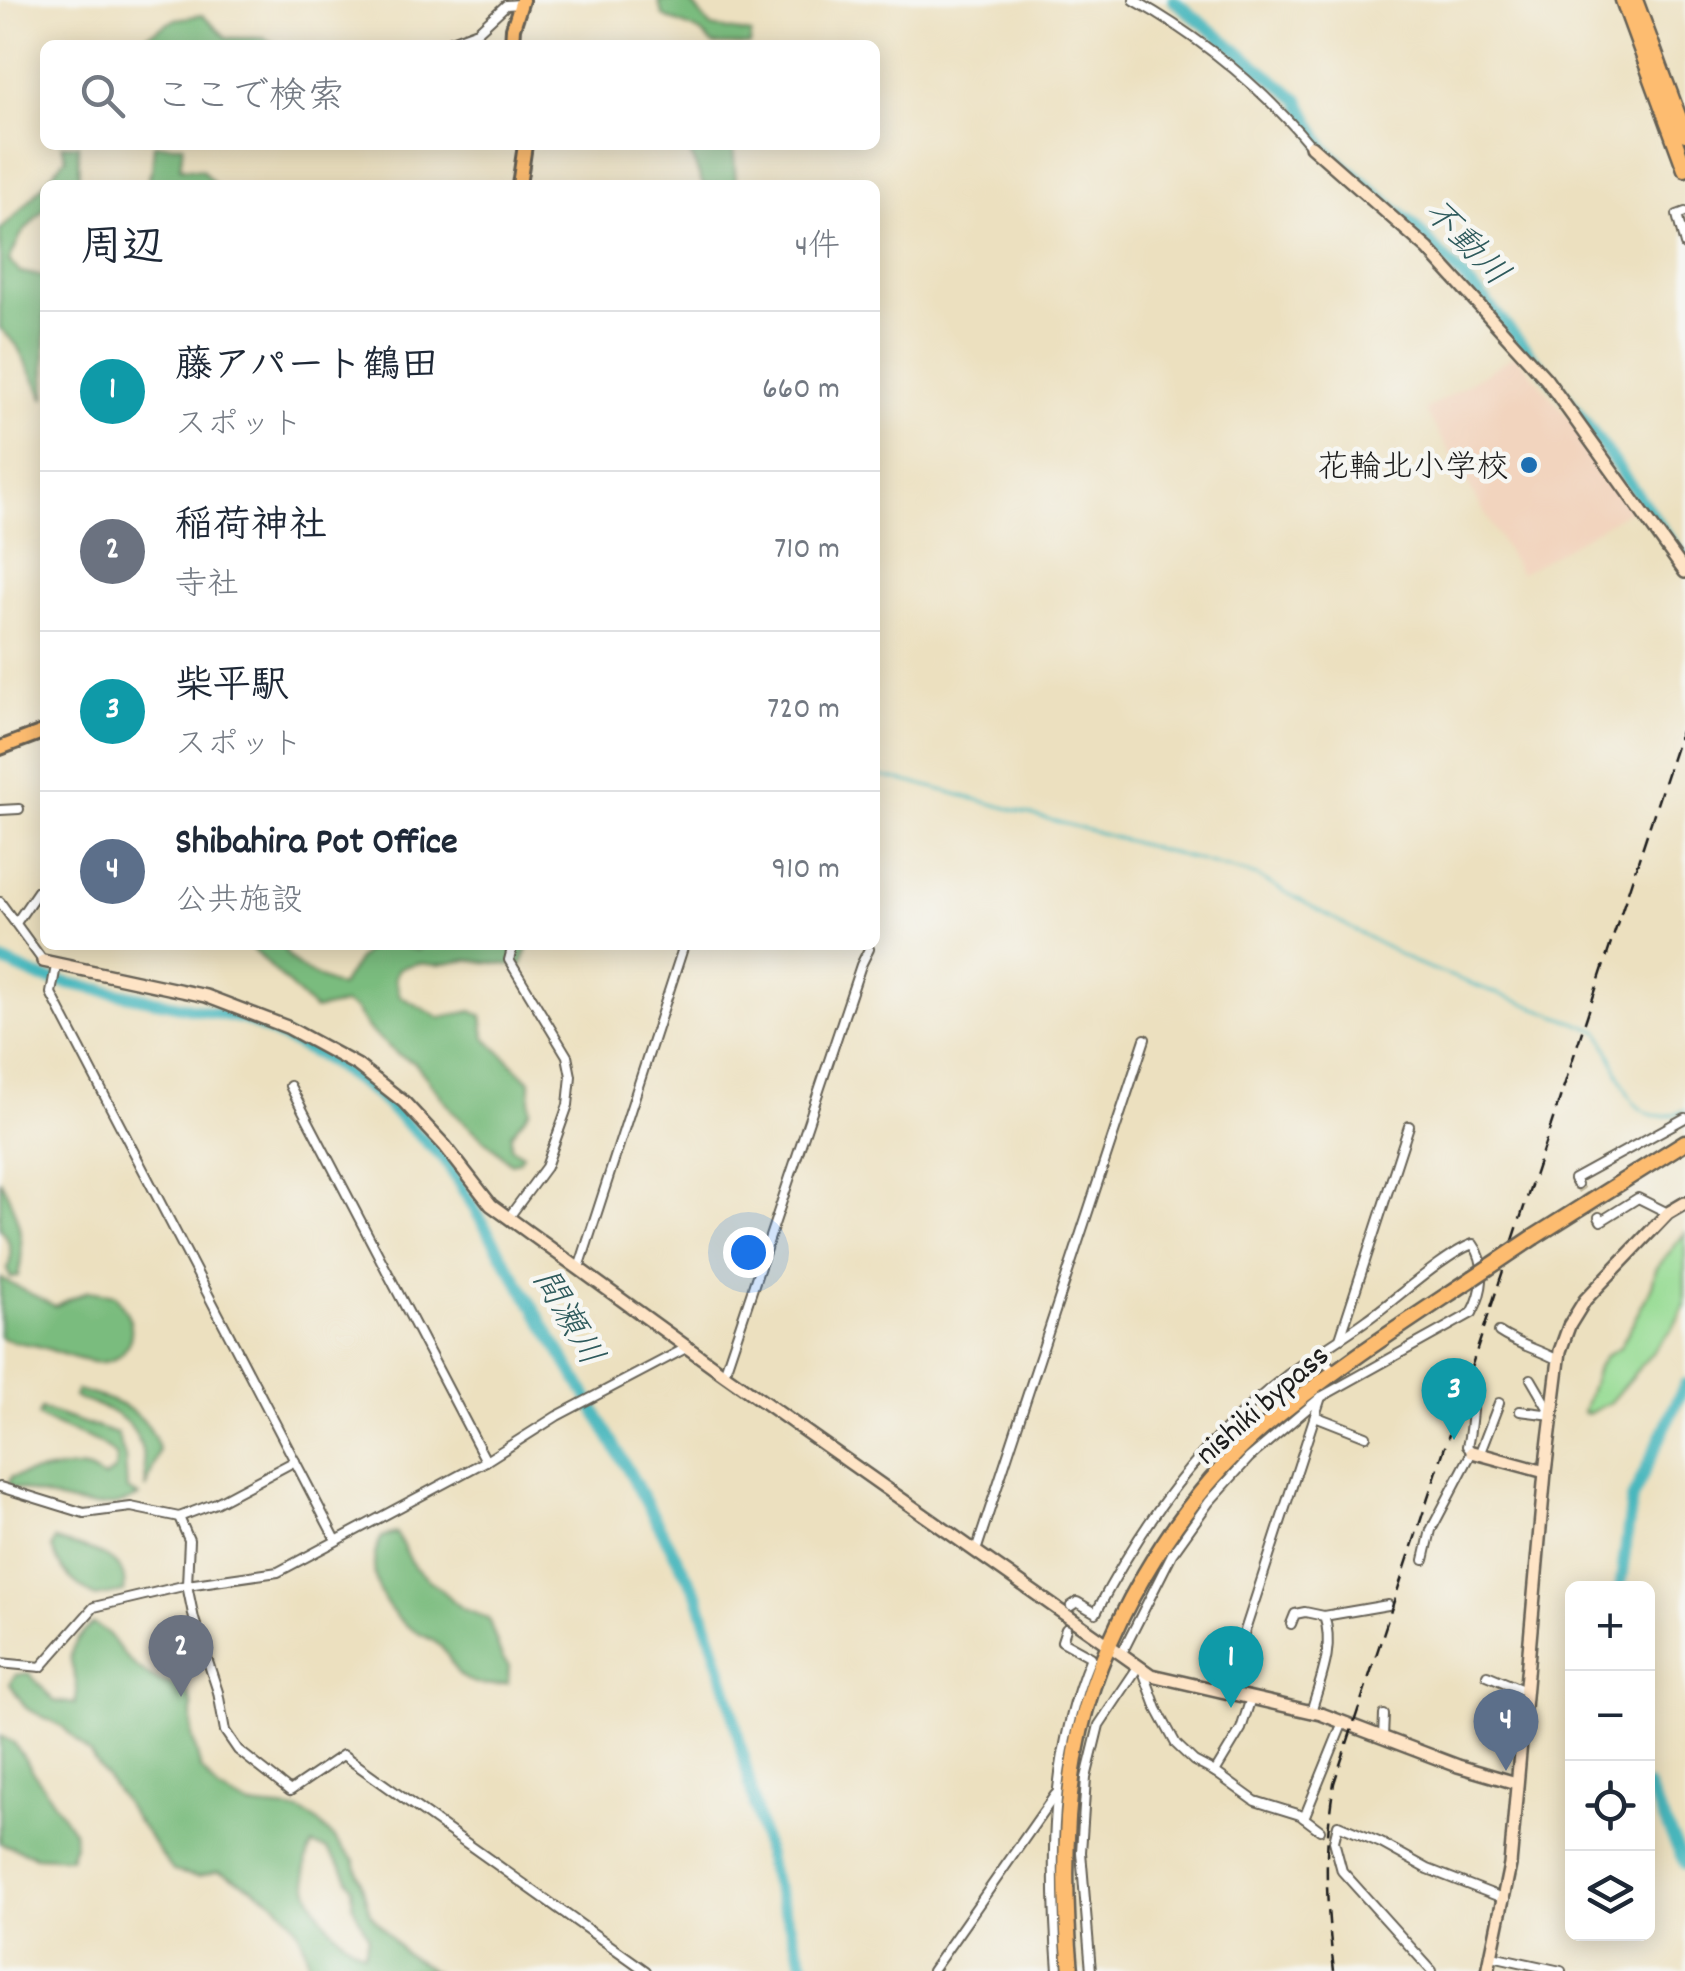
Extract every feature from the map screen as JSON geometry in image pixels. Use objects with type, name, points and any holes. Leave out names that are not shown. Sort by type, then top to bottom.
[{"type":"highway","points":[[1623,0],[1685,169]]},
{"type":"highway","points":[[1635,0],[1685,134]]},
{"type":"highway","name":"nishiki bypass","points":[[1072,1971],[1065,1875],[1071,1788],[1087,1707],[1116,1651],[1143,1577],[1180,1519],[1242,1448],[1319,1391],[1334,1372],[1534,1237],[1685,1142]]},
{"type":"main road","points":[[513,40],[521,2]]},
{"type":"main road","points":[[520,180],[524,150]]},
{"type":"main road","points":[[0,748],[40,733]]},
{"type":"street","points":[[1134,0],[1210,47],[1276,105],[1311,146],[1428,250],[1535,367],[1685,572]]},
{"type":"street","points":[[455,40],[478,32],[506,5],[521,2]]},
{"type":"street","points":[[1685,212],[1677,214],[1685,245]]},
{"type":"street","points":[[0,810],[19,809]]},
{"type":"street","points":[[16,923],[38,890]]},
{"type":"street","points":[[0,902],[43,960],[56,968],[206,996],[288,1027],[339,1056],[404,1102],[492,1206],[1140,1669],[1311,1712],[1481,1774],[1516,1782]]},
{"type":"street","points":[[508,1216],[536,1183],[551,1156],[570,1097],[571,1076],[567,1056],[509,960],[512,950]]},
{"type":"street","points":[[579,1268],[682,950]]},
{"type":"street","points":[[724,1374],[861,965],[870,950]]},
{"type":"street","points":[[56,968],[50,993],[336,1540]]},
{"type":"street","points":[[976,1551],[1144,1039]]},
{"type":"street","points":[[290,1086],[486,1461]]},
{"type":"street","points":[[1577,1184],[1574,1180],[1685,1118]]},
{"type":"street","points":[[1340,1338],[1409,1126]]},
{"type":"street","points":[[1599,1217],[1601,1221],[1638,1198],[1668,1214]]},
{"type":"street","points":[[1488,1971],[1504,1899],[1558,1360],[1577,1310],[1668,1214],[1685,1203]]},
{"type":"street","points":[[1071,1606],[1078,1602],[1096,1613],[1140,1534],[1180,1478],[1243,1411],[1318,1352],[1474,1244],[1478,1249],[1482,1294],[1472,1313],[1319,1391],[1315,1416],[1225,1692]]},
{"type":"street","points":[[1499,1332],[1515,1343],[1529,1344],[1558,1360]]},
{"type":"street","points":[[0,1663],[41,1666],[94,1607],[187,1585],[278,1572],[688,1347]]},
{"type":"street","points":[[1318,1352],[1334,1372]]},
{"type":"street","points":[[1531,1379],[1552,1415]]},
{"type":"street","points":[[1478,1384],[1472,1394],[1474,1423],[1467,1446],[1475,1454],[1545,1472]]},
{"type":"street","points":[[1424,1560],[1430,1530],[1475,1454],[1499,1403]]},
{"type":"street","points":[[1520,1411],[1552,1415]]},
{"type":"street","points":[[1315,1416],[1366,1436]]},
{"type":"street","points":[[0,1487],[84,1513],[131,1507],[179,1517],[216,1503],[295,1461]]},
{"type":"street","points":[[179,1517],[188,1540],[187,1585],[226,1730],[238,1750],[290,1791],[343,1755],[646,1971]]},
{"type":"street","points":[[1291,1624],[1295,1614],[1305,1612],[1324,1616],[1388,1605]]},
{"type":"street","points":[[1311,1712],[1328,1648],[1329,1631],[1324,1616]]},
{"type":"street","points":[[1058,1971],[1052,1912],[1056,1793],[1072,1714],[1091,1657],[1062,1641],[1066,1629]]},
{"type":"street","points":[[1140,1669],[1176,1744],[1194,1762],[1256,1801],[1304,1818],[1320,1830]]},
{"type":"street","points":[[1091,1971],[1080,1852],[1086,1778],[1099,1725],[1140,1669]]},
{"type":"street","points":[[1487,1674],[1525,1691]]},
{"type":"street","points":[[1215,1772],[1242,1729],[1251,1698]]},
{"type":"street","points":[[1384,1715],[1384,1737]]},
{"type":"street","points":[[1304,1818],[1343,1722]]},
{"type":"street","points":[[932,1971],[1056,1793]]},
{"type":"street","points":[[1432,1971],[1342,1871],[1334,1841],[1338,1825],[1428,1869],[1504,1899]]},
{"type":"street","points":[[1492,1956],[1561,1971]]},
{"type":"shaded area","name":"花輪北小学校","points":[[1515,355],[1571,420],[1632,509],[1520,574],[1425,410]]},
{"type":"green space","points":[[658,0],[689,0],[711,27],[751,34],[750,40],[708,40],[700,32],[663,16]]},
{"type":"green space","points":[[202,15],[227,38],[268,40],[139,40],[176,19]]},
{"type":"green space","points":[[64,150],[78,150],[79,180],[47,180],[66,158]]},
{"type":"green space","points":[[154,150],[182,150],[180,168],[202,170],[211,180],[148,180]]},
{"type":"green space","points":[[689,150],[733,150],[736,180],[701,180]]},
{"type":"green space","points":[[40,189],[40,214],[21,235],[9,261],[20,272],[40,276],[40,390],[16,344],[0,328],[0,230]]},
{"type":"green space","points":[[254,950],[284,950],[299,966],[340,987],[368,950],[527,950],[521,966],[467,960],[438,965],[418,963],[399,968],[395,977],[400,996],[440,1018],[472,1011],[482,1016],[485,1037],[530,1081],[530,1110],[511,1134],[511,1147],[523,1154],[519,1161],[511,1163],[455,1114],[415,1063],[397,1054],[368,1029],[356,1010],[344,1004],[314,1010]]},
{"type":"green space","points":[[0,1179],[21,1238],[18,1276],[11,1278],[7,1270],[10,1248],[0,1228]]},
{"type":"green space","points":[[1685,1233],[1685,1305],[1673,1328],[1610,1402],[1583,1413],[1597,1368],[1606,1355],[1620,1347],[1652,1286],[1656,1269]]},
{"type":"green space","points":[[0,1278],[55,1306],[88,1291],[115,1295],[131,1324],[128,1344],[120,1355],[99,1362],[0,1337]]},
{"type":"green space","points":[[77,1390],[117,1403],[147,1425],[159,1450],[146,1489],[143,1455],[130,1426],[107,1410],[74,1397]]},
{"type":"green space","points":[[41,1409],[117,1434],[125,1457],[127,1490],[139,1496],[123,1503],[91,1506],[11,1487],[11,1477],[39,1471],[82,1468],[104,1478],[115,1470],[116,1457],[108,1449],[48,1422],[38,1416]]},
{"type":"green space","points":[[396,1533],[414,1567],[463,1609],[488,1618],[502,1658],[509,1666],[508,1683],[481,1684],[462,1677],[440,1646],[393,1612],[379,1589],[374,1563],[382,1537]]},
{"type":"green space","points":[[55,1540],[112,1561],[120,1568],[124,1592],[95,1597],[81,1587],[59,1564],[52,1548]]},
{"type":"green space","points":[[93,1624],[146,1674],[185,1687],[192,1704],[192,1736],[201,1769],[219,1791],[249,1806],[300,1811],[317,1821],[355,1861],[370,1913],[404,1953],[434,1971],[309,1971],[300,1934],[291,1919],[266,1896],[218,1871],[198,1877],[173,1871],[89,1753],[63,1727],[26,1708],[10,1684],[15,1675],[29,1673],[54,1701],[75,1704],[71,1656],[80,1636]],"holes":[[[312,1845],[327,1849],[352,1887],[353,1906],[369,1937],[364,1953],[326,1922],[310,1892],[306,1876]]]},
{"type":"green space","points":[[0,1736],[14,1743],[73,1831],[75,1845],[70,1858],[36,1856],[0,1843]]},
{"type":"waterway","name":"不動川","points":[[1173,0],[1299,100],[1325,149],[1412,224],[1489,305],[1569,400],[1685,560]]},
{"type":"waterway","points":[[880,776],[1256,876],[1413,962],[1598,1031],[1637,1106],[1649,1114],[1665,1116],[1685,1110]]},
{"type":"waterway","name":"間瀬川","points":[[0,960],[38,977],[244,1019],[321,1056],[373,1092],[445,1160],[589,1400],[698,1596],[727,1689],[771,1872],[806,1971]]},
{"type":"waterway","points":[[1621,1581],[1632,1499],[1685,1384]]},
{"type":"waterway","points":[[1655,1802],[1685,1864]]},
{"type":"tunnel","points":[[1577,1184],[1599,1217]]},
{"type":"railway","points":[[1334,1971],[1327,1877],[1334,1783],[1685,719]]},
{"type":"place","name":"花輪北小学校","points":[[1529,465]]},
{"type":"place","name":"柴平駅","points":[[1454,1440]]},
{"type":"place","name":"稲荷神社","points":[[181,1697]]},
{"type":"place","name":"藤アパート鶴田","points":[[1231,1708]]},
{"type":"place","name":"Shibahira Pot Office","points":[[1506,1771]]}]
